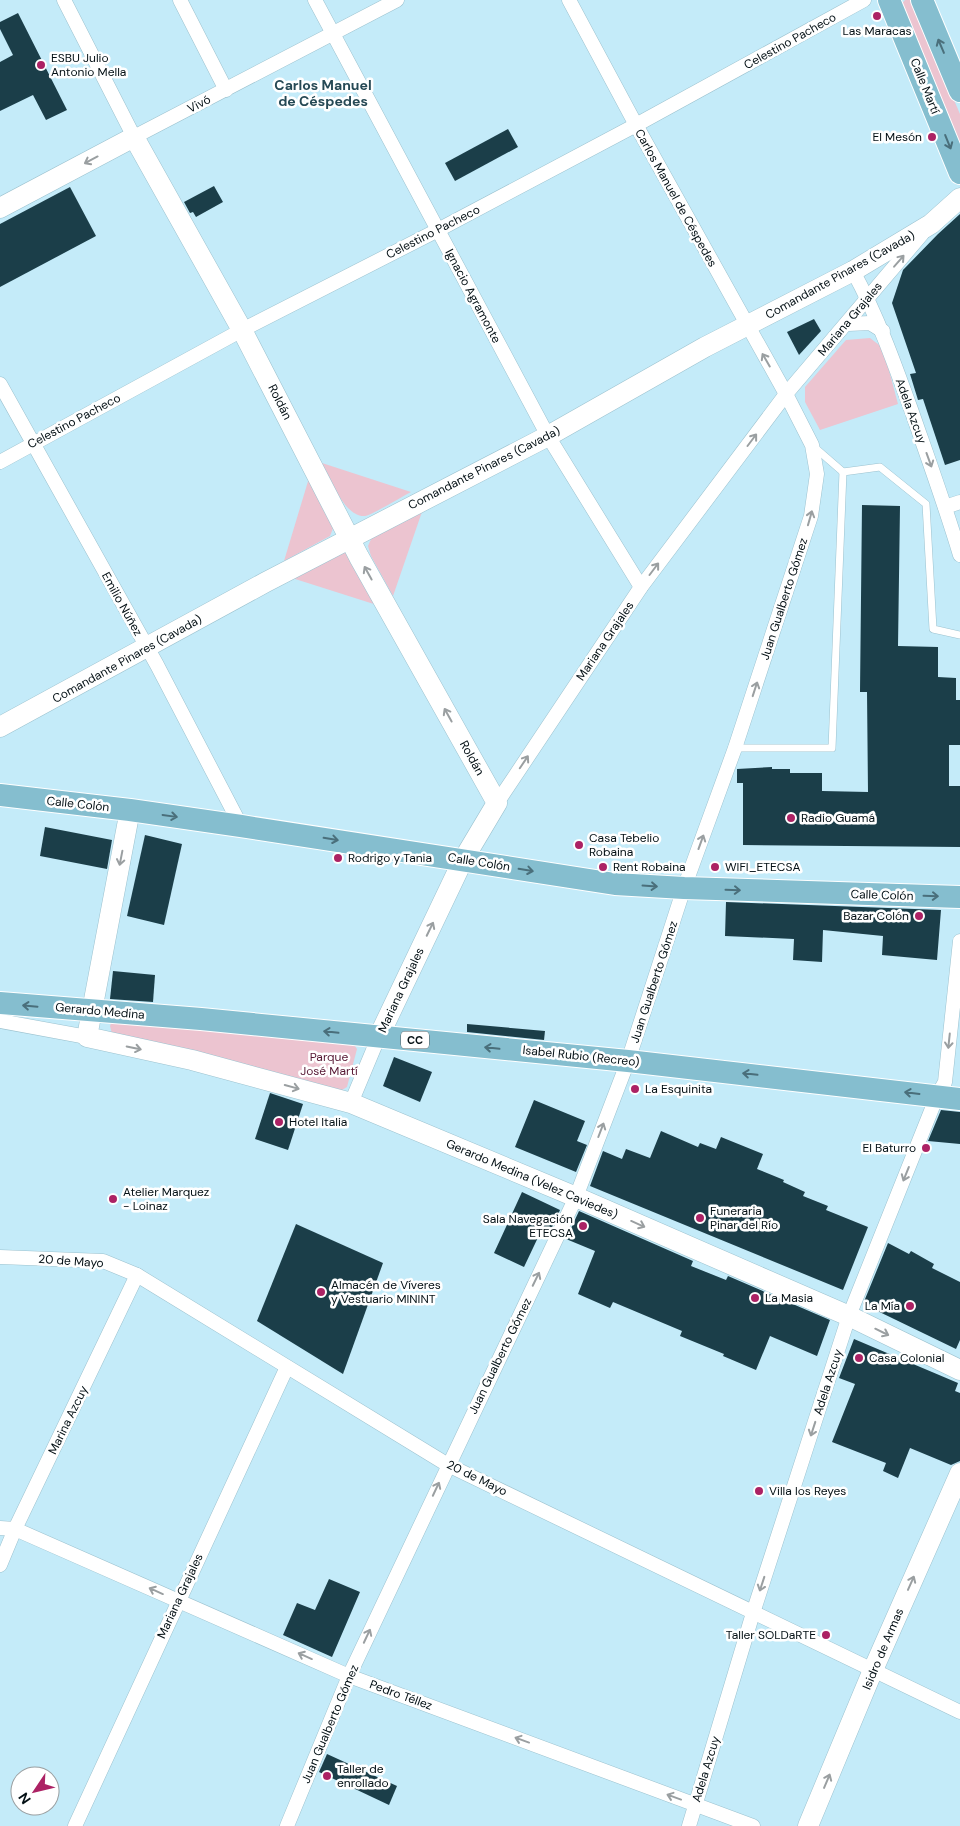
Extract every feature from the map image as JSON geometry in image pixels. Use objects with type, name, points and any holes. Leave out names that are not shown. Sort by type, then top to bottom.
[{"type":"main road","name":"Calle Martí","points":[[890,0],[960,173]]},
{"type":"main road","points":[[922,0],[960,91]]},
{"type":"main road","name":"Calle Colón","points":[[0,796],[130,810],[242,826],[615,884],[960,897]]},
{"type":"main road","name":"Gerardo Medina","points":[[0,1003],[201,1019]]},
{"type":"main road","name":"Isabel Rubio (Recreo)","points":[[201,1019],[628,1061],[960,1099]]},
{"type":"street","name":"Roldán","points":[[64,0],[134,137],[242,330],[349,538],[497,803]]},
{"type":"street","points":[[180,0],[226,90]]},
{"type":"street","name":"Ignacio Agramonte","points":[[315,0],[548,436],[641,587]]},
{"type":"street","name":"Vivó","points":[[0,208],[397,0]]},
{"type":"street","name":"Carlos Manuel de Céspedes","points":[[569,0],[636,125],[786,394]]},
{"type":"street","name":"Celestino Pacheco","points":[[0,462],[242,330],[438,230],[636,125],[864,0]]},
{"type":"street","name":"Comandante Pinares (Cavada)","points":[[0,727],[349,538],[548,436],[705,348],[853,271],[931,224],[960,198]]},
{"type":"street","name":"Mariana Grajales","points":[[351,1104],[379,1036],[463,860],[497,803],[641,587],[786,394],[848,324],[931,224]]},
{"type":"street","name":"Adela Azcuy","points":[[853,271],[883,331],[945,506],[960,555]]},
{"type":"street","points":[[848,324],[870,323],[883,331]]},
{"type":"street","name":"Emilio Núñez","points":[[0,384],[147,648],[242,826]]},
{"type":"street","name":"Juan Gualberto Gómez","points":[[287,1826],[349,1676],[576,1197],[628,1061],[684,888],[735,748],[811,516],[817,474],[812,445],[786,394]]},
{"type":"street","points":[[945,506],[960,502]]},
{"type":"street","points":[[86,1037],[130,810]]},
{"type":"street","name":"Adela Azcuy","points":[[689,1826],[753,1612],[850,1316],[937,1096],[945,1082],[960,941]]},
{"type":"street","name":"Gerardo Medina","points":[[0,1021],[86,1037]]},
{"type":"street","name":"Gerardo Medina (Velez Caviedes)","points":[[86,1037],[192,1060],[351,1104],[576,1197],[850,1316],[960,1370]]},
{"type":"street","name":"20 de Mayo","points":[[0,1257],[104,1261],[137,1275],[448,1464],[960,1712]]},
{"type":"street","name":"Marina Azcuy","points":[[0,1565],[15,1529],[137,1275]]},
{"type":"street","name":"Mariana Grajales","points":[[75,1826],[287,1367]]},
{"type":"street","name":"Isidro de Armas","points":[[808,1826],[873,1670],[960,1473]]},
{"type":"street","name":"Pedro Téllez","points":[[0,1528],[15,1529],[349,1676],[752,1826]]},
{"type":"lane","points":[[812,445],[843,472],[880,467],[926,504],[932,629],[960,635]]},
{"type":"lane","points":[[735,748],[832,748],[843,472]]},
{"type":"green space","points":[[905,0],[911,0],[960,114],[960,149],[901,5]]},
{"type":"green space","points":[[870,338],[883,348],[898,404],[820,430],[805,402],[805,387],[846,340]]},
{"type":"green space","points":[[322,463],[411,492],[369,515],[358,515],[351,511],[339,496]]},
{"type":"green space","points":[[309,478],[334,526],[330,536],[284,561]]},
{"type":"green space","points":[[424,506],[393,596],[371,556],[368,546],[372,537]]},
{"type":"green space","points":[[337,553],[349,553],[380,606],[292,578]]},
{"type":"green space","name":"Parque José Martí","points":[[112,1021],[353,1043],[357,1049],[347,1087],[342,1090],[112,1034],[110,1026]]},
{"type":"building","points":[[18,13],[67,110],[46,120],[33,95],[0,111],[0,62],[13,55],[0,29],[0,22]]},
{"type":"building","points":[[508,129],[518,147],[455,181],[445,163]]},
{"type":"building","points":[[214,186],[223,202],[196,217],[193,212],[190,213],[184,202]]},
{"type":"building","points":[[70,187],[96,236],[0,287],[0,224]]},
{"type":"building","points":[[960,214],[960,460],[945,465],[923,399],[918,400],[910,374],[916,373],[892,303],[903,270]]},
{"type":"building","points":[[814,319],[821,331],[799,355],[787,332]]},
{"type":"building","points":[[862,505],[900,506],[898,646],[938,647],[938,677],[956,678],[956,700],[960,700],[960,745],[949,745],[949,786],[960,786],[960,847],[743,845],[743,783],[737,783],[737,769],[772,767],[772,769],[790,769],[790,773],[822,773],[822,791],[868,792],[867,692],[860,692]]},
{"type":"building","points":[[45,827],[112,840],[107,869],[40,856]]},
{"type":"building","points":[[145,835],[182,844],[164,925],[127,916]]},
{"type":"building","points":[[726,902],[941,910],[937,960],[882,955],[883,936],[823,930],[822,962],[793,960],[794,939],[725,936]]},
{"type":"building","points":[[113,971],[155,975],[153,1002],[110,999]]},
{"type":"building","points":[[467,1024],[545,1031],[544,1040],[467,1032]]},
{"type":"building","points":[[394,1057],[432,1072],[420,1102],[383,1086]]},
{"type":"building","name":"Hotel Italia","points":[[270,1093],[303,1104],[288,1150],[255,1139]]},
{"type":"building","points":[[534,1100],[585,1121],[577,1141],[587,1145],[576,1172],[515,1147]]},
{"type":"building","points":[[941,1110],[960,1112],[960,1144],[928,1141]]},
{"type":"building","points":[[661,1131],[698,1147],[700,1143],[716,1149],[721,1137],[763,1154],[757,1169],[784,1180],[783,1182],[805,1192],[803,1196],[828,1206],[826,1210],[868,1227],[843,1290],[590,1186],[603,1151],[622,1159],[626,1149],[650,1158]]},
{"type":"building","points":[[522,1192],[560,1210],[550,1232],[542,1229],[524,1267],[494,1253]]},
{"type":"building","points":[[579,1211],[693,1261],[691,1266],[726,1280],[728,1276],[830,1320],[817,1356],[770,1336],[756,1370],[723,1356],[724,1354],[680,1336],[682,1331],[613,1302],[610,1308],[578,1294],[595,1251],[566,1239]]},
{"type":"building","name":"Almacén de Víveres y Vestuario MININT","points":[[296,1224],[383,1263],[343,1374],[257,1321]]},
{"type":"building","points":[[888,1243],[909,1254],[911,1251],[934,1264],[932,1268],[960,1282],[960,1340],[956,1349],[863,1304]]},
{"type":"building","points":[[854,1339],[958,1383],[955,1391],[960,1393],[960,1461],[951,1465],[910,1448],[898,1478],[883,1471],[886,1463],[832,1442],[855,1384],[839,1378]]},
{"type":"building","points":[[329,1579],[360,1592],[332,1657],[283,1635],[297,1603],[315,1610]]},
{"type":"building","points":[[327,1754],[397,1786],[389,1805],[319,1772]]},
{"type":"place","name":"Las Maracas","points":[[877,16]]},
{"type":"place","name":"ESBU Julio Antonio Mella","points":[[41,65]]},
{"type":"place","name":"El Mesón","points":[[932,137]]},
{"type":"place","name":"Radio Guamá","points":[[791,818]]},
{"type":"place","name":"Casa Tebelio Robaina","points":[[579,845]]},
{"type":"place","name":"Rodrigo y Tania","points":[[338,858]]},
{"type":"place","name":"Rent Robaina","points":[[603,867]]},
{"type":"place","name":"WIFI_ETECSA","points":[[715,867]]},
{"type":"place","name":"Bazar Colón","points":[[919,916]]},
{"type":"place","name":"La Esquinita","points":[[635,1089]]},
{"type":"place","name":"Hotel Italia","points":[[279,1122]]},
{"type":"place","name":"El Baturro","points":[[926,1148]]},
{"type":"place","name":"Atelier Marquez - Loinaz","points":[[113,1199]]},
{"type":"place","name":"Funeraria Pinar del Río","points":[[700,1218]]},
{"type":"place","name":"Sala Navegación ETECSA","points":[[583,1226]]},
{"type":"place","name":"Almacén de Víveres y Vestuario MININT","points":[[321,1292]]},
{"type":"place","name":"La Masia","points":[[755,1298]]},
{"type":"place","name":"La Mía","points":[[910,1306]]},
{"type":"place","name":"Casa Colonial","points":[[859,1358]]},
{"type":"place","name":"Villa los Reyes","points":[[759,1491]]},
{"type":"place","name":"Taller SOLDaRTE","points":[[826,1635]]},
{"type":"place","name":"Taller de enrollado","points":[[327,1776]]},
{"type":"district","name":"Carlos Manuel de Céspedes","points":[[323,94]]}]
